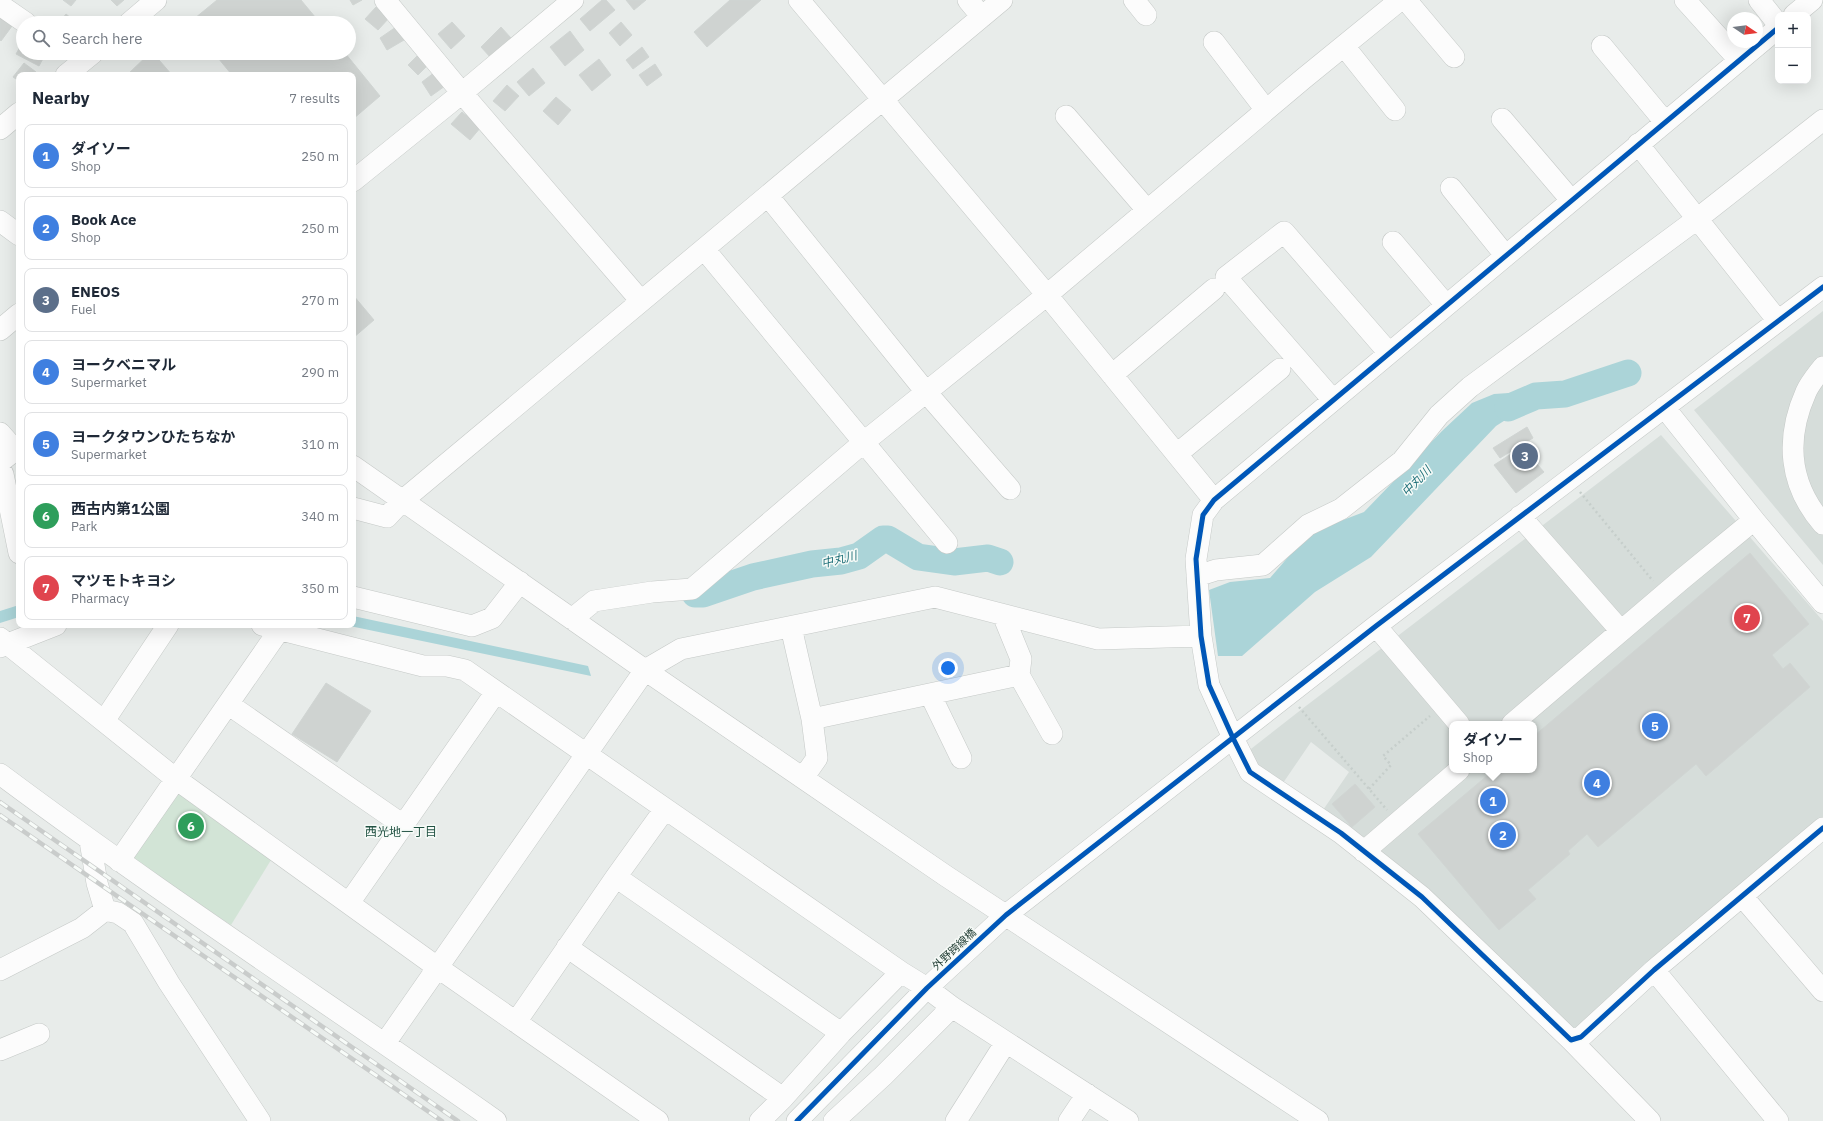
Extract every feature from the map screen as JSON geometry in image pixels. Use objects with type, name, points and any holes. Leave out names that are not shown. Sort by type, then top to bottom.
[{"type":"street","points":[[137,16],[156,0]]},
{"type":"street","points":[[385,0],[462,93],[641,301]]},
{"type":"street","points":[[356,179],[462,93],[573,0]]},
{"type":"street","points":[[799,0],[1046,295],[1214,500]]},
{"type":"street","points":[[968,0],[982,17]]},
{"type":"street","points":[[356,509],[387,516],[402,501],[1002,0]]},
{"type":"street","points":[[572,619],[594,601],[652,592],[692,589],[864,442],[1046,295],[1266,110],[1400,0]]},
{"type":"street","points":[[1406,0],[1454,57]]},
{"type":"street","points":[[1685,0],[1739,60]]},
{"type":"street","points":[[1759,0],[1775,20]]},
{"type":"street","points":[[1798,12],[1812,0]]},
{"type":"street","points":[[0,5],[16,16]]},
{"type":"street","points":[[1650,1121],[1571,1040],[1422,897],[1362,851],[1341,832],[1250,772],[1209,685],[1201,636],[1196,560],[1204,515],[1214,500],[1775,30]]},
{"type":"street","points":[[1214,42],[1266,110]]},
{"type":"street","points":[[1344,46],[1395,110]]},
{"type":"street","points":[[1602,46],[1665,122]]},
{"type":"street","points":[[69,72],[79,60]]},
{"type":"street","points":[[0,129],[16,116]]},
{"type":"street","points":[[1066,116],[1147,210]]},
{"type":"street","points":[[1502,119],[1571,200]]},
{"type":"street","points":[[1197,576],[1216,570],[1263,565],[1308,525],[1341,509],[1402,461],[1439,415],[1470,387],[1696,219],[1823,120]]},
{"type":"street","points":[[1638,144],[1778,321]]},
{"type":"street","points":[[1451,188],[1505,255]]},
{"type":"street","points":[[768,196],[926,392],[1010,489]]},
{"type":"street","points":[[0,221],[16,233]]},
{"type":"street","points":[[1333,400],[1226,277],[1284,232],[1389,353]]},
{"type":"street","points":[[1393,242],[1446,305]]},
{"type":"street","points":[[704,249],[947,543]]},
{"type":"street","name":"外野跨線橋","points":[[797,1121],[922,993],[1006,915],[1376,626],[1823,287]]},
{"type":"street","points":[[1112,375],[1214,289]]},
{"type":"street","points":[[0,330],[16,317]]},
{"type":"street","points":[[1823,367],[1806,391],[1796,419],[1792,441],[1793,462],[1799,485],[1810,507],[1823,524]]},
{"type":"street","points":[[1177,454],[1280,369]]},
{"type":"street","points":[[1664,407],[1754,520],[1823,603]]},
{"type":"street","points":[[0,433],[9,463],[16,526]]},
{"type":"street","points":[[356,468],[645,670],[803,778],[1006,915],[1318,1121]]},
{"type":"street","points":[[1520,516],[1621,631]]},
{"type":"street","points":[[1516,721],[1664,594],[1754,520]]},
{"type":"street","points":[[356,598],[472,626],[492,618],[520,582]]},
{"type":"street","points":[[385,1043],[645,670],[681,648],[936,597],[1098,639],[1201,636]]},
{"type":"street","points":[[1003,615],[1021,659],[1019,675],[1052,734]]},
{"type":"street","points":[[1376,626],[1456,721]]},
{"type":"street","points":[[791,627],[812,719],[817,758],[803,778]]},
{"type":"street","points":[[2,643],[47,628]]},
{"type":"street","points":[[104,721],[166,628]]},
{"type":"street","points":[[119,861],[228,704],[270,628]]},
{"type":"street","points":[[275,628],[423,666],[447,666],[464,670],[901,972],[922,993],[952,1007],[1128,1121]]},
{"type":"street","points":[[2,643],[104,721],[176,779],[437,967],[658,1121]]},
{"type":"street","points":[[812,719],[1019,675]]},
{"type":"street","points":[[349,903],[496,692]]},
{"type":"street","points":[[930,694],[961,758]]},
{"type":"street","points":[[228,704],[403,825]]},
{"type":"street","points":[[1362,851],[1368,848],[1455,773]]},
{"type":"street","points":[[0,774],[90,841],[496,1121]]},
{"type":"street","points":[[516,1022],[567,947],[665,809]]},
{"type":"street","points":[[1571,1040],[1581,1037],[1654,970],[1823,828]]},
{"type":"street","points":[[90,841],[96,875],[105,910]]},
{"type":"street","points":[[616,877],[841,1033]]},
{"type":"street","points":[[1742,896],[1823,991]]},
{"type":"street","points":[[2,965],[82,928],[105,910]]},
{"type":"street","points":[[105,910],[118,913],[133,923],[169,983],[260,1121]]},
{"type":"street","points":[[567,947],[783,1098]]},
{"type":"street","points":[[1654,970],[1778,1121]]},
{"type":"street","points":[[760,1121],[783,1098],[841,1033],[901,972]]},
{"type":"street","points":[[834,1121],[883,1076],[952,1007]]},
{"type":"street","points":[[0,1050],[39,1034]]},
{"type":"street","points":[[956,1121],[1006,1042]]},
{"type":"street","points":[[1069,1121],[1086,1094]]},
{"type":"path","points":[[1580,492],[1664,594]]},
{"type":"path","points":[[1369,789],[1391,765],[1383,756],[1443,705]]},
{"type":"path","points":[[1299,707],[1398,822]]},
{"type":"shaded area","points":[[1823,311],[1823,565],[1694,410]]},
{"type":"shaded area","points":[[1661,435],[1823,621],[1823,823],[1571,1040],[1321,813],[1349,772],[1311,742],[1281,786],[1256,770],[1247,752]]},
{"type":"green space","points":[[180,792],[271,860],[231,925],[131,859]]},
{"type":"water","points":[[1524,392],[1543,396],[1496,426],[1371,557],[1315,592],[1242,656],[1218,656],[1209,590],[1230,582],[1270,578],[1309,533],[1364,512],[1442,431],[1472,403],[1494,394]]},
{"type":"water","points":[[16,606],[16,618],[0,623],[0,611]]},
{"type":"water","points":[[356,617],[588,666],[591,676],[356,627]]},
{"type":"building","points":[[63,0],[76,0],[71,6]]},
{"type":"building","points":[[111,0],[124,0],[117,6]]},
{"type":"building","points":[[217,0],[301,0],[314,16],[198,16]]},
{"type":"building","points":[[350,0],[362,0],[353,5]]},
{"type":"building","points":[[602,0],[606,0],[615,10],[590,31],[580,19]]},
{"type":"building","points":[[626,0],[646,0],[634,10]]},
{"type":"building","points":[[730,0],[761,0],[707,47],[694,32]]},
{"type":"building","points":[[376,7],[389,18],[378,30],[365,19]]},
{"type":"building","points":[[0,15],[15,22],[1,41],[0,40]]},
{"type":"building","points":[[452,22],[465,36],[451,49],[438,34]]},
{"type":"building","points":[[621,22],[632,35],[620,46],[609,33]]},
{"type":"building","points":[[396,27],[404,40],[387,50],[380,38]]},
{"type":"building","points":[[501,27],[511,38],[491,58],[481,47]]},
{"type":"building","points":[[570,31],[584,50],[565,66],[550,47]]},
{"type":"building","points":[[642,47],[649,57],[633,69],[626,60]]},
{"type":"building","points":[[420,53],[430,63],[418,75],[408,65]]},
{"type":"building","points":[[599,59],[611,75],[592,91],[579,75]]},
{"type":"building","points":[[28,60],[42,60],[39,66]]},
{"type":"building","points":[[143,60],[159,60],[169,72],[130,72]]},
{"type":"building","points":[[220,60],[351,60],[380,96],[356,116],[356,72],[230,72]]},
{"type":"building","points":[[24,63],[36,72],[17,72]]},
{"type":"building","points":[[655,64],[662,75],[647,86],[639,75]]},
{"type":"building","points":[[533,68],[545,83],[529,96],[517,82]]},
{"type":"building","points":[[435,72],[445,86],[431,96],[422,82]]},
{"type":"building","points":[[507,85],[519,96],[505,111],[493,101]]},
{"type":"building","points":[[556,97],[571,110],[558,125],[543,111]]},
{"type":"building","points":[[462,112],[481,127],[470,140],[451,124]]},
{"type":"building","points":[[356,299],[374,320],[356,335]]},
{"type":"building","points":[[1527,427],[1533,438],[1500,458],[1493,448]]},
{"type":"building","points":[[1522,447],[1544,472],[1516,493],[1494,465]]},
{"type":"building","points":[[1750,553],[1809,624],[1772,655],[1783,669],[1790,663],[1810,687],[1706,776],[1696,764],[1598,847],[1587,834],[1568,851],[1570,854],[1528,890],[1536,899],[1499,930],[1418,834],[1490,773],[1537,773],[1537,733]]},
{"type":"building","points":[[326,683],[371,711],[337,762],[292,734]]},
{"type":"building","points":[[1355,784],[1375,807],[1352,827],[1332,804]]},
{"type":"waterway","name":"中丸川","points":[[1508,408],[1536,396],[1565,394],[1628,373]]},
{"type":"waterway","name":"中丸川","points":[[695,594],[703,594],[753,577],[812,564],[841,561],[859,556],[883,539],[888,539],[918,557],[954,562],[988,558],[1000,562]]},
{"type":"railway","points":[[0,802],[458,1121]]},
{"type":"railway","points":[[0,815],[442,1121]]},
{"type":"cycle path","points":[[1775,31],[1214,500],[1203,515],[1196,559],[1201,636],[1209,685],[1250,772],[1341,833],[1422,897],[1571,1040],[1581,1037],[1654,970],[1823,828]]},
{"type":"cycle path","points":[[797,1121],[927,988],[1006,915],[1376,626],[1823,287]]},
{"type":"place","name":"ENEOS","points":[[1525,456]]},
{"type":"place","name":"マツモトキヨシ","points":[[1747,618]]},
{"type":"place","name":"ヨークタウンひたちなか","points":[[1655,726]]},
{"type":"place","name":"ヨークベニマル","points":[[1597,783]]},
{"type":"place","name":"ダイソー","points":[[1493,801]]},
{"type":"place","name":"西古内第1公園","points":[[191,826]]},
{"type":"place","name":"Book Ace","points":[[1503,835]]},
{"type":"district","name":"西光地一丁目","points":[[401,831]]}]
